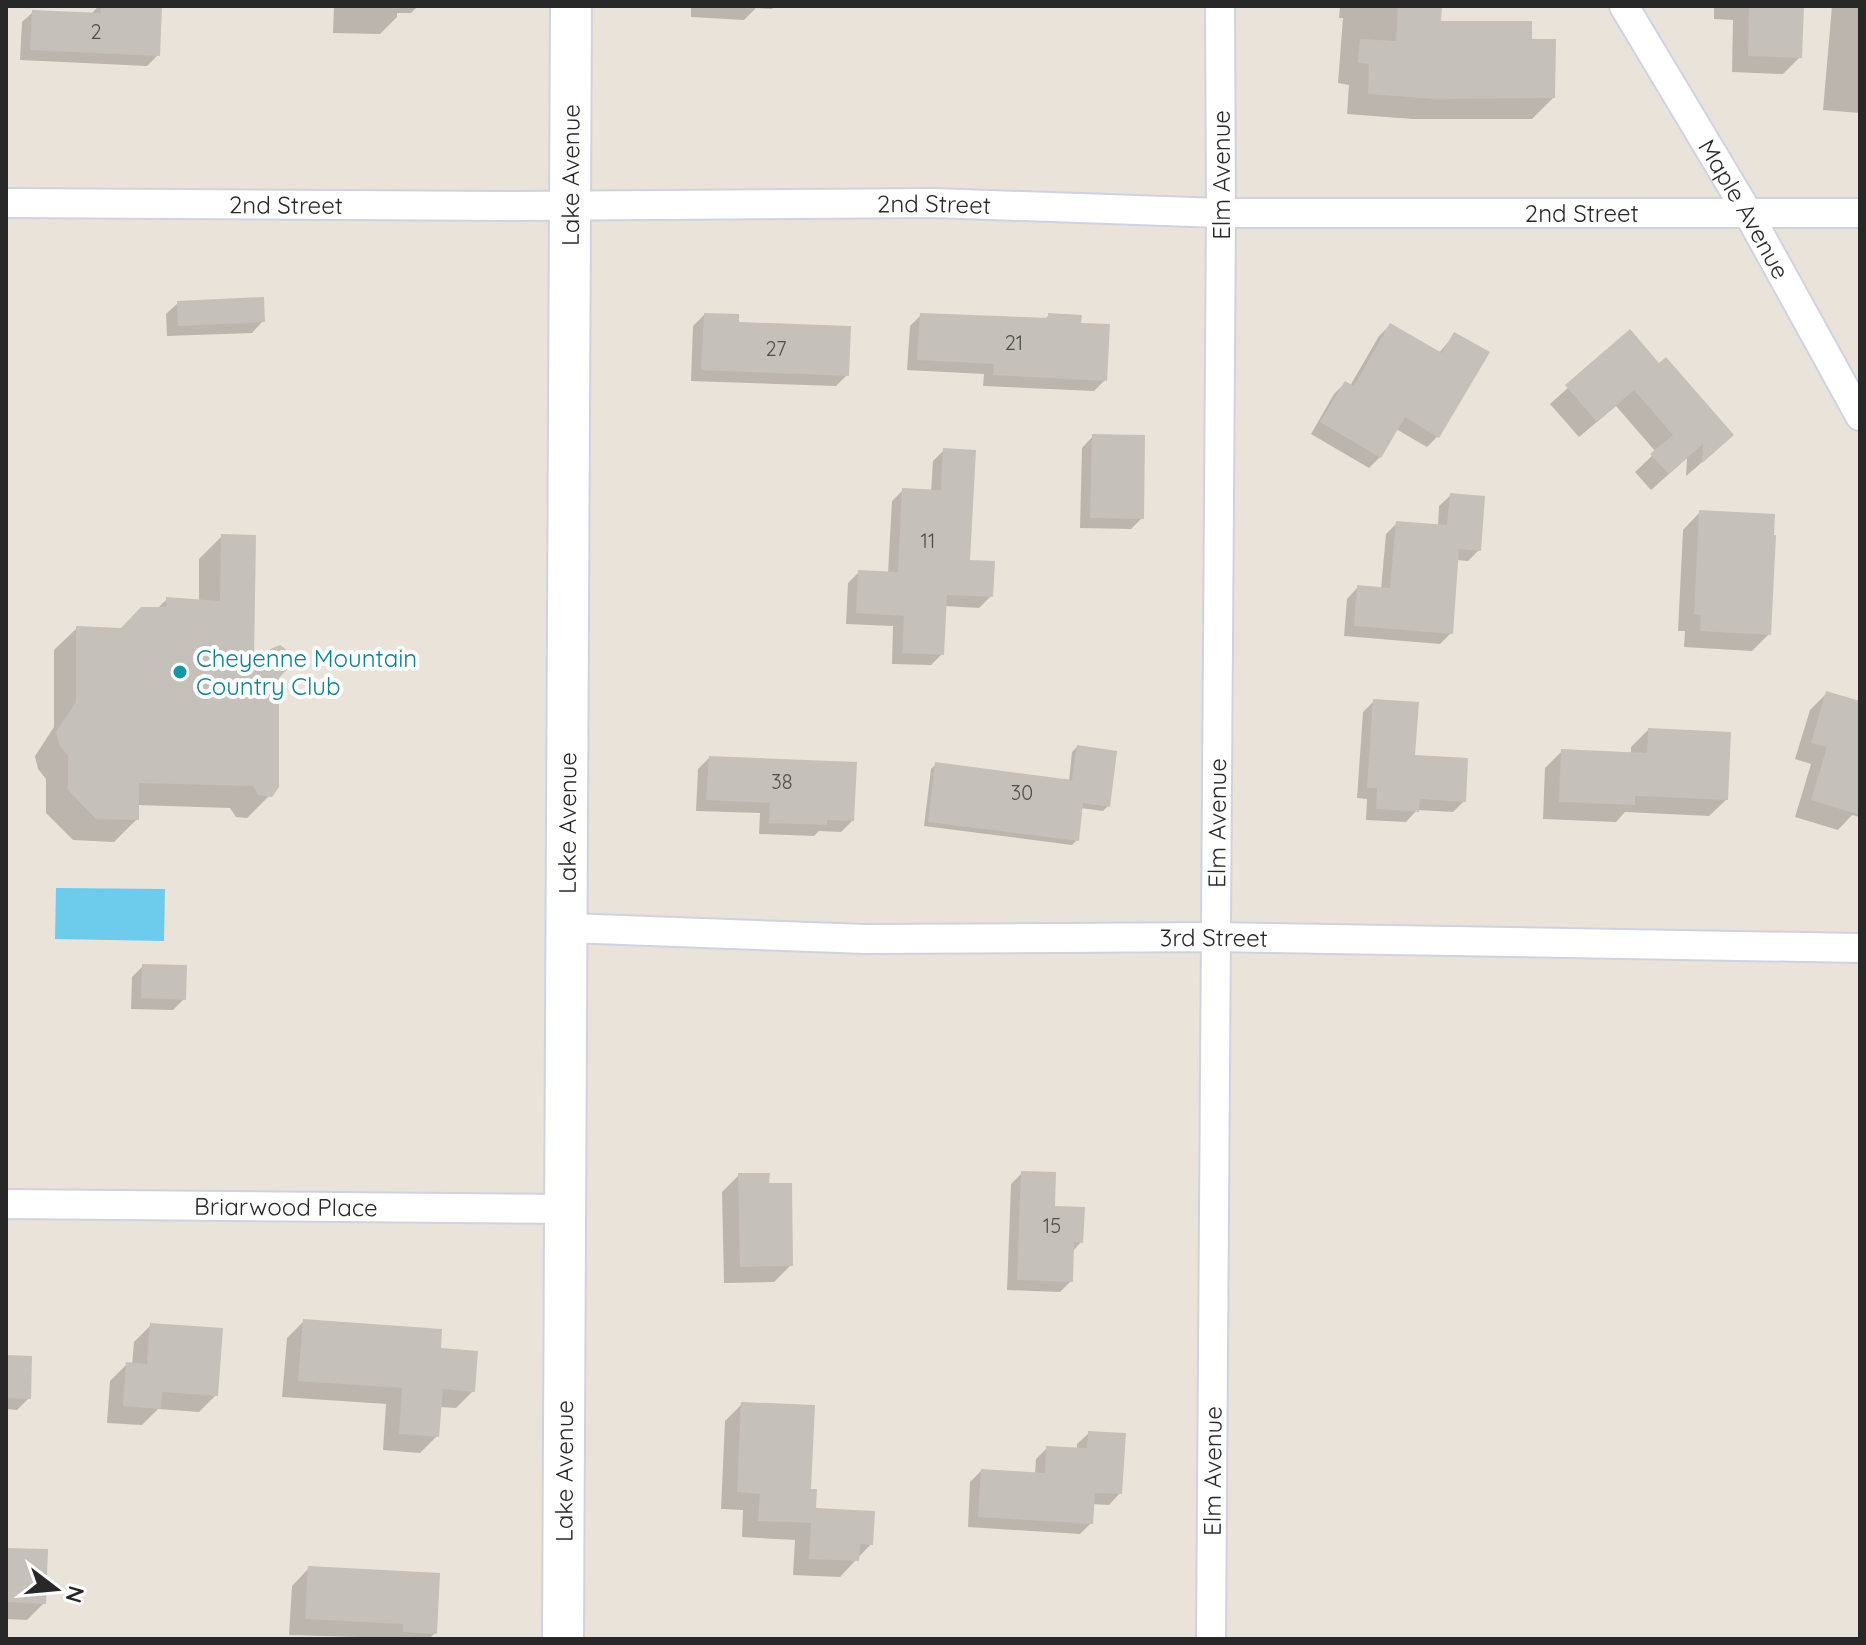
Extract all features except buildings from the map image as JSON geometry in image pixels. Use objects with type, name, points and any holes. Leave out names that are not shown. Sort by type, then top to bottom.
[{"type":"main road","name":"Lake Avenue","points":[[563,1639],[571,6]]},
{"type":"street","name":"Elm Avenue","points":[[1211,1639],[1220,6]]},
{"type":"street","name":"Maple Avenue","points":[[1624,6],[1748,213],[1860,416]]},
{"type":"street","name":"2nd Street","points":[[6,203],[934,203],[1221,213],[1860,213]]},
{"type":"street","name":"3rd Street","points":[[568,928],[866,939],[1217,937],[1860,948]]},
{"type":"street","name":"Briarwood Place","points":[[6,1204],[566,1209]]},
{"type":"water","points":[[56,888],[165,889],[164,941],[55,939]]},
{"type":"place","name":"Cheyenne Mountain Country Club","points":[[180,672]]}]
